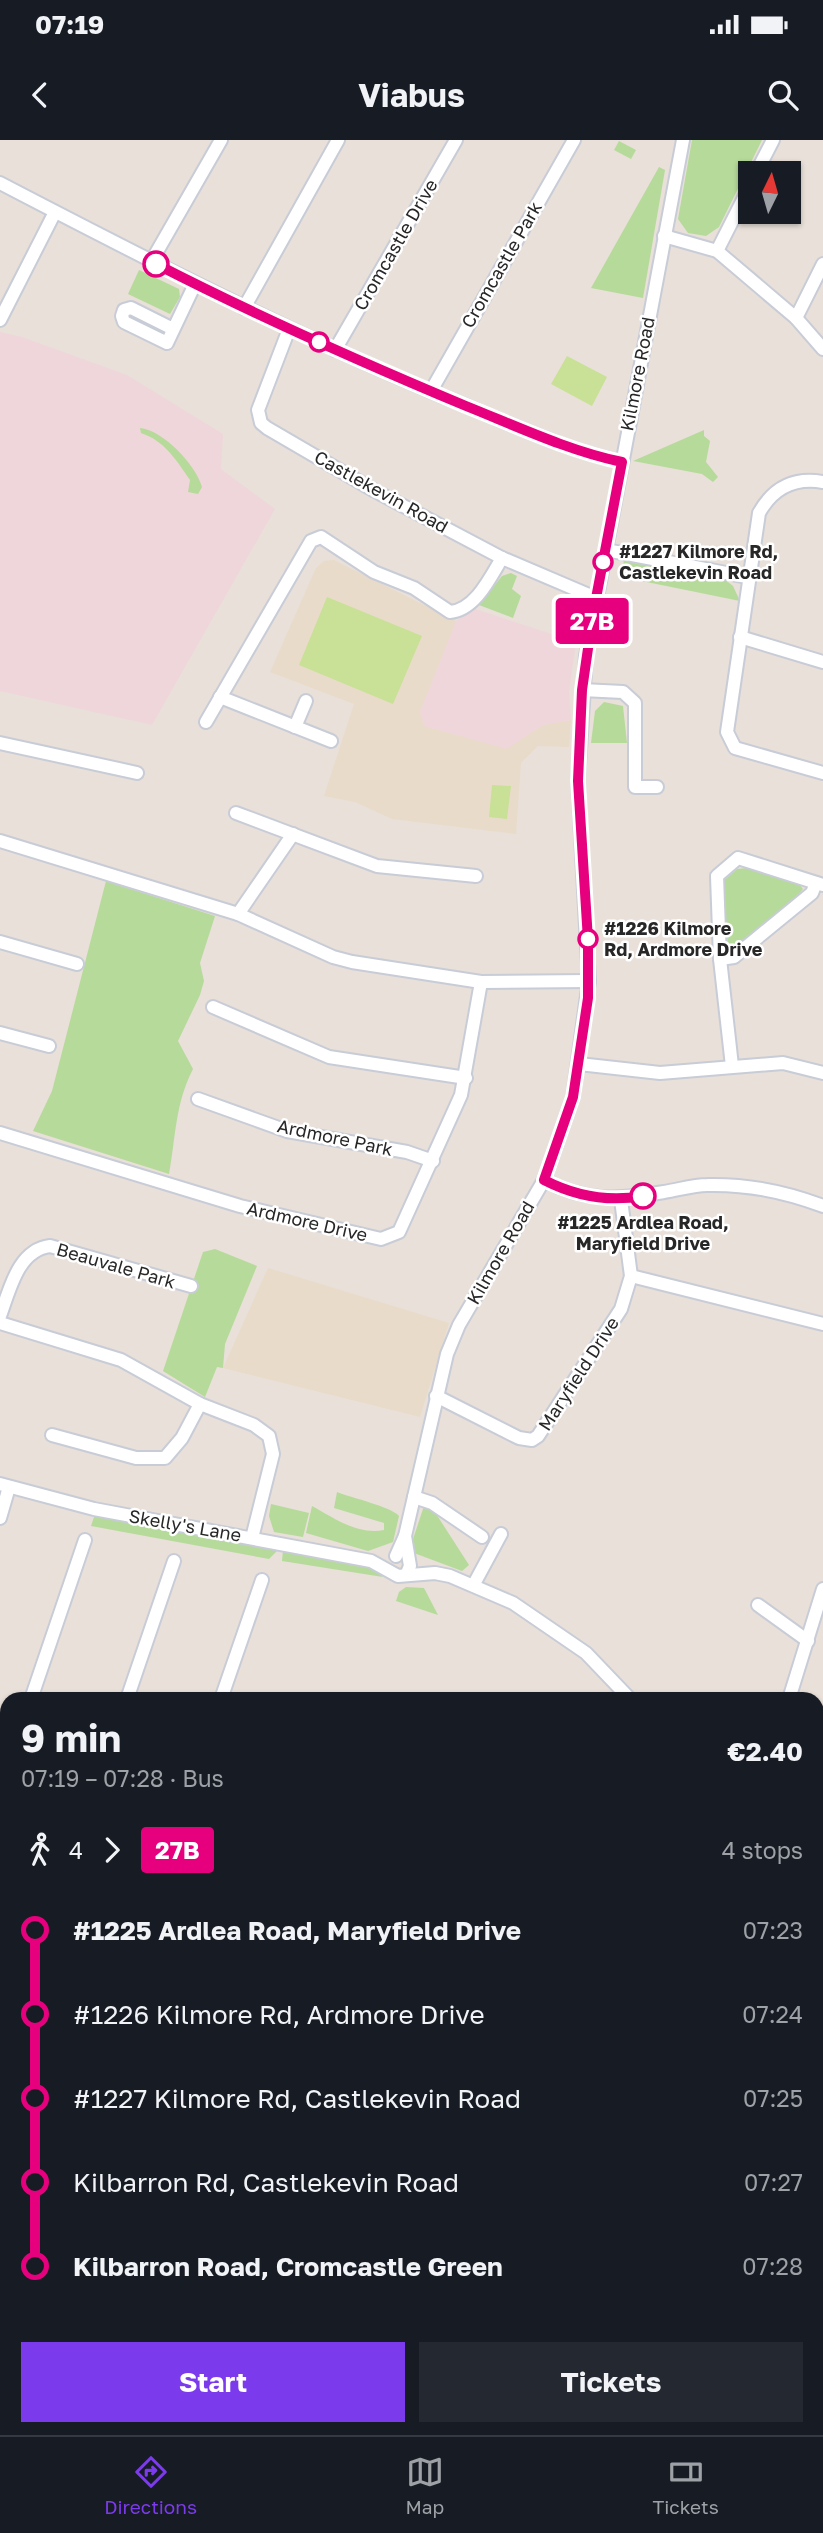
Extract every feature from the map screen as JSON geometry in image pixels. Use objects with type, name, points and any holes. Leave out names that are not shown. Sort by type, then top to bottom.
[{"type":"street","points":[[151,262],[221,140]]},
{"type":"street","points":[[244,308],[338,140]]},
{"type":"street","name":"Cromcastle Drive","points":[[335,350],[456,140]]},
{"type":"street","name":"Cromcastle Park","points":[[431,391],[574,140]]},
{"type":"street","name":"Kilmore Road","points":[[400,1562],[443,1367],[458,1325],[544,1180],[573,1097],[589,981],[578,781],[582,690],[596,598],[683,140]]},
{"type":"street","points":[[762,161],[773,140]]},
{"type":"street","points":[[0,183],[195,284],[335,350],[495,418],[622,462]]},
{"type":"street","points":[[717,251],[738,210]]},
{"type":"street","points":[[0,320],[6,295],[55,212]]},
{"type":"street","points":[[664,236],[717,251],[796,318],[823,349]]},
{"type":"street","points":[[796,318],[823,264]]},
{"type":"street","points":[[173,329],[195,284]]},
{"type":"street","name":"Castlekevin Road","points":[[289,329],[260,403],[261,423],[375,491],[502,558],[596,598]]},
{"type":"street","points":[[823,482],[796,481],[778,489],[766,500],[759,513],[747,576],[727,732],[730,743],[735,748],[823,773]]},
{"type":"street","points":[[206,722],[312,541],[321,537],[374,572],[414,588],[450,612],[459,611],[475,599],[502,558]]},
{"type":"street","points":[[606,550],[747,576]]},
{"type":"street","points":[[740,637],[823,662]]},
{"type":"street","points":[[582,690],[623,692],[635,703],[635,787],[657,787]]},
{"type":"street","points":[[220,698],[331,741]]},
{"type":"street","points":[[295,727],[306,701]]},
{"type":"street","points":[[0,743],[137,773]]},
{"type":"street","points":[[236,813],[377,866],[476,876]]},
{"type":"street","points":[[238,914],[293,834]]},
{"type":"street","points":[[0,841],[238,914],[333,957],[481,982],[589,981]]},
{"type":"street","points":[[720,958],[734,957],[812,893],[819,884],[738,858],[717,876],[715,890],[720,958],[732,1066]]},
{"type":"street","points":[[0,942],[77,964]]},
{"type":"street","name":"Ardmore Drive","points":[[0,1133],[240,1206],[382,1239],[399,1232],[453,1118],[466,1078],[481,982]]},
{"type":"street","points":[[213,1007],[329,1057],[466,1078]]},
{"type":"street","points":[[0,1033],[48,1046]]},
{"type":"street","points":[[579,1064],[660,1073],[783,1063],[823,1073]]},
{"type":"street","name":"Ardmore Park","points":[[198,1099],[287,1130],[407,1152],[433,1161]]},
{"type":"street","points":[[544,1180],[579,1194],[621,1200],[705,1184],[745,1186],[798,1196],[823,1206]]},
{"type":"street","name":"Maryfield Drive","points":[[436,1396],[520,1438],[535,1439],[621,1310],[631,1276],[621,1200]]},
{"type":"street","name":"Beauvale Park","points":[[0,1316],[25,1256],[36,1248],[50,1246],[191,1286]]},
{"type":"street","points":[[631,1276],[823,1324]]},
{"type":"street","points":[[0,1323],[121,1360],[200,1404],[254,1425],[269,1436],[273,1454],[252,1538]]},
{"type":"street","points":[[52,1435],[135,1458],[165,1458],[182,1438],[200,1404]]},
{"type":"street","points":[[0,1518],[4,1486]]},
{"type":"street","name":"Skelly's Lane","points":[[4,1486],[94,1509],[371,1561],[400,1562]]},
{"type":"street","points":[[414,1497],[432,1503],[482,1537]]},
{"type":"street","points":[[474,1584],[480,1567],[501,1534]]},
{"type":"street","points":[[33,1692],[85,1541]]},
{"type":"street","points":[[129,1692],[174,1561]]},
{"type":"street","points":[[400,1562],[474,1584],[513,1604],[563,1635],[596,1661],[624,1692]]},
{"type":"street","points":[[223,1692],[262,1580]]},
{"type":"street","points":[[791,1692],[823,1589]]},
{"type":"street","points":[[758,1605],[808,1641]]},
{"type":"shaded area","points":[[0,332],[22,337],[127,375],[223,434],[221,469],[275,509],[152,725],[0,691]]},
{"type":"shaded area","points":[[334,560],[456,621],[424,726],[506,748],[543,725],[571,720],[569,747],[538,746],[521,763],[516,834],[392,819],[355,802],[324,796],[354,704],[270,672],[316,568],[324,561]]},
{"type":"shaded area","points":[[475,609],[576,642],[569,691],[571,720],[543,725],[507,749],[424,726],[420,712],[456,621]]},
{"type":"shaded area","points":[[268,1268],[449,1323],[420,1417],[223,1368]]},
{"type":"green space","points":[[692,140],[762,140],[752,161],[738,161],[738,189],[719,227],[706,236],[688,233],[678,219]]},
{"type":"green space","points":[[619,141],[636,150],[631,159],[614,150]]},
{"type":"green space","points":[[659,167],[665,170],[643,298],[591,288]]},
{"type":"green space","points":[[139,270],[179,289],[180,297],[170,314],[128,294]]},
{"type":"green space","points":[[567,356],[607,377],[592,406],[551,384]]},
{"type":"green space","points":[[140,428],[159,435],[186,459],[199,478],[202,487],[198,494],[188,492],[190,480],[175,458],[157,441],[141,433]]},
{"type":"green space","points":[[704,430],[704,436],[710,441],[706,462],[718,477],[713,482],[702,474],[633,461]]},
{"type":"green space","points":[[624,559],[724,579],[733,586],[740,601],[622,577]]},
{"type":"green space","points":[[511,573],[517,576],[512,589],[521,596],[513,618],[479,605],[502,576]]},
{"type":"green space","points":[[327,597],[422,636],[393,704],[299,665]]},
{"type":"green space","points":[[604,702],[623,706],[627,743],[591,743],[595,711]]},
{"type":"green space","points":[[492,785],[511,786],[507,819],[489,817]]},
{"type":"green space","points":[[747,868],[799,884],[803,889],[795,899],[739,943],[728,947],[722,882],[737,869]]},
{"type":"green space","points":[[106,881],[215,916],[200,963],[204,981],[200,995],[178,1041],[193,1069],[179,1108],[169,1174],[33,1131],[52,1091]]},
{"type":"green space","points":[[215,1249],[257,1266],[225,1344],[223,1368],[217,1367],[205,1397],[163,1371],[203,1252]]},
{"type":"green space","points":[[337,1492],[380,1506],[399,1516],[393,1542],[368,1551],[306,1533],[312,1506],[355,1528],[384,1530],[384,1523],[334,1508]]},
{"type":"green space","points":[[271,1504],[309,1513],[303,1537],[274,1532],[269,1516]]},
{"type":"green space","points":[[424,1506],[431,1506],[469,1565],[462,1571],[414,1553],[412,1542]]},
{"type":"green space","points":[[95,1514],[277,1551],[269,1559],[91,1526]]},
{"type":"green space","points":[[283,1550],[367,1564],[383,1577],[282,1561]]},
{"type":"green space","points":[[406,1587],[424,1588],[438,1615],[396,1601],[399,1592]]},
{"type":"bus line","name":"27B","points":[[156,264],[221,298],[372,366],[495,418],[622,462],[593,614],[582,690],[578,781],[588,940],[588,998],[573,1097],[544,1180],[579,1194],[621,1200],[643,1196]]},
{"type":"place","name":"#1227 Kilmore Rd, Castlekevin Road","points":[[603,562]]},
{"type":"place","name":"#1226 Kilmore Rd, Ardmore Drive","points":[[588,939]]},
{"type":"place","name":"#1225 Ardlea Road, Maryfield Drive","points":[[643,1196]]}]
